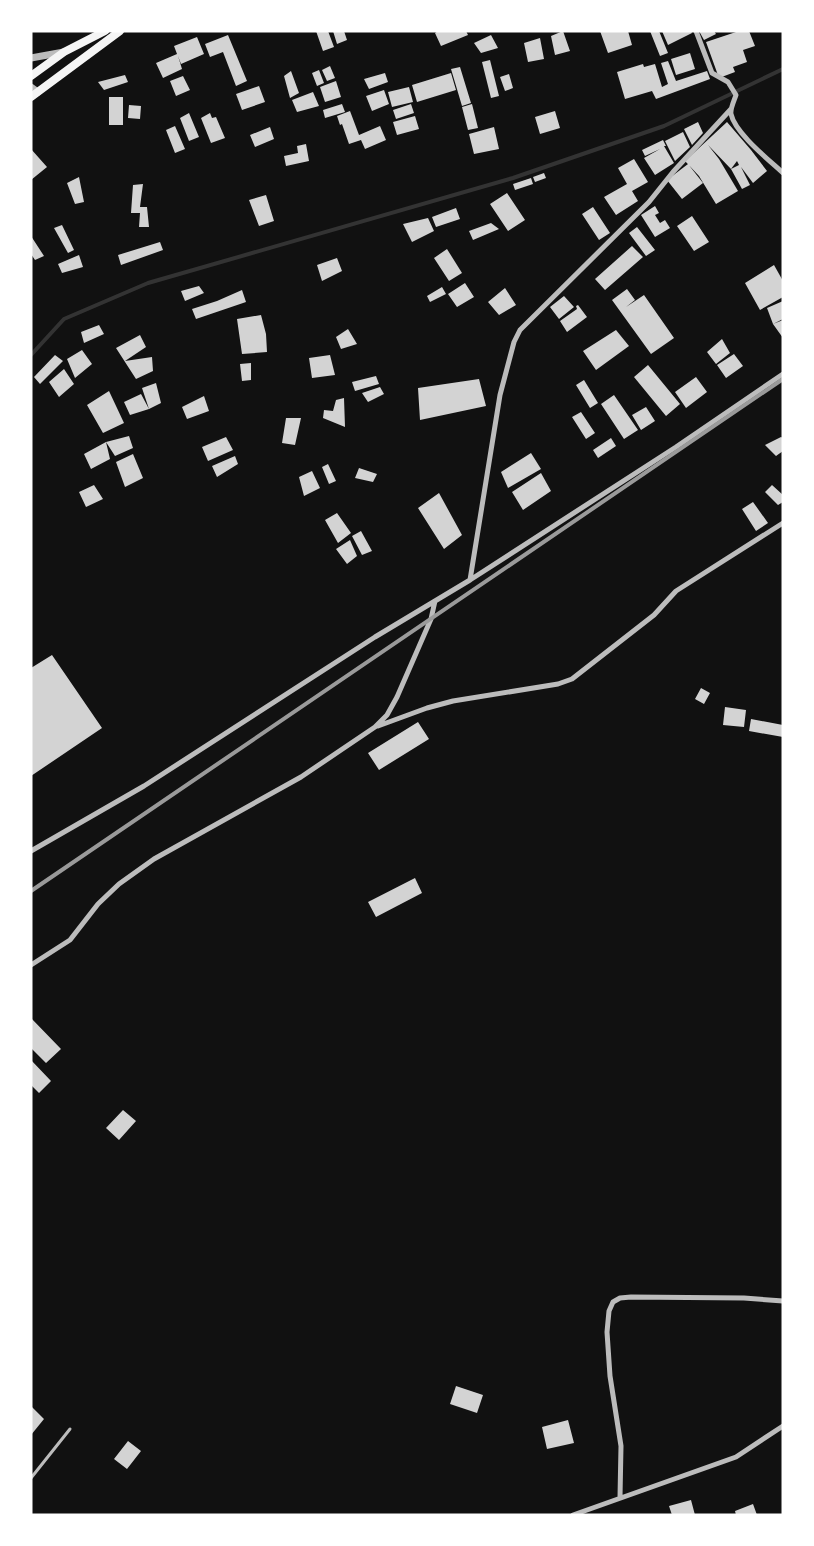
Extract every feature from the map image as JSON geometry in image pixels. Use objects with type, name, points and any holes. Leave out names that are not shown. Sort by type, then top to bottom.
[{"type":"main road","points":[[31,76],[64,52],[105,31]]},
{"type":"main road","points":[[35,94],[120,31]]},
{"type":"street","points":[[470,580],[500,395],[514,342],[520,330],[649,202],[672,172],[731,110],[736,96],[728,82],[712,73],[696,31]]},
{"type":"street","points":[[31,58],[64,52]]},
{"type":"street","points":[[31,87],[35,94]]},
{"type":"street","points":[[731,110],[734,122],[746,138],[783,173]]},
{"type":"street","points":[[31,851],[152,780],[376,637],[470,580],[676,447],[783,374]]},
{"type":"street","points":[[375,727],[435,706],[558,684],[572,679],[654,615],[676,591],[783,523]]},
{"type":"street","points":[[31,965],[70,940],[82,922],[105,897],[119,884],[154,859],[301,777],[375,727],[387,715],[397,696],[431,619],[435,601]]},
{"type":"street","points":[[620,1497],[621,1446],[610,1376],[607,1332],[609,1311],[613,1302],[620,1298],[631,1297],[744,1298],[783,1301]]},
{"type":"street","points":[[573,1515],[736,1457],[783,1426]]},
{"type":"lane","points":[[31,1478],[70,1430]]},
{"type":"building","points":[[316,31],[328,31],[334,47],[323,51]]},
{"type":"building","points":[[333,31],[344,31],[347,40],[337,44]]},
{"type":"building","points":[[438,31],[466,31],[468,35],[441,46],[435,33]]},
{"type":"building","points":[[563,31],[570,51],[555,55],[551,36]]},
{"type":"building","points":[[600,31],[628,31],[632,45],[608,53]]},
{"type":"building","points":[[650,31],[659,31],[668,53],[660,56]]},
{"type":"building","points":[[662,31],[691,31],[692,33],[668,45]]},
{"type":"building","points":[[699,31],[714,31],[716,34],[704,40]]},
{"type":"building","points":[[739,31],[749,31],[755,46],[743,50],[747,62],[733,67],[735,72],[719,78],[706,42]]},
{"type":"building","points":[[228,35],[247,81],[236,86],[223,52],[210,57],[205,44]]},
{"type":"building","points":[[491,35],[498,48],[481,53],[474,43]]},
{"type":"building","points":[[197,37],[204,54],[181,64],[178,56],[182,69],[163,78],[156,63],[177,54],[174,46]]},
{"type":"building","points":[[540,38],[544,59],[528,62],[524,43]]},
{"type":"building","points":[[690,53],[695,69],[676,75],[671,59]]},
{"type":"building","points":[[490,60],[499,96],[491,98],[482,62]]},
{"type":"building","points":[[668,61],[676,81],[707,71],[710,79],[656,99],[652,91],[625,99],[617,72],[643,64],[644,67],[655,64],[662,87],[668,84],[661,63]]},
{"type":"building","points":[[330,66],[335,78],[327,81],[322,70]]},
{"type":"building","points":[[460,67],[471,103],[462,106],[451,69]]},
{"type":"building","points":[[319,70],[324,83],[317,86],[312,73]]},
{"type":"building","points":[[291,71],[299,93],[290,98],[284,76]]},
{"type":"building","points":[[385,73],[388,82],[369,89],[364,79]]},
{"type":"building","points":[[451,73],[456,90],[417,102],[412,85]]},
{"type":"building","points":[[509,74],[513,88],[505,91],[500,77]]},
{"type":"building","points":[[125,75],[128,82],[104,90],[98,82]]},
{"type":"building","points":[[183,76],[190,90],[176,96],[170,81]]},
{"type":"building","points":[[336,81],[341,97],[325,102],[320,87]]},
{"type":"building","points":[[259,86],[265,102],[242,110],[236,94]]},
{"type":"building","points":[[409,87],[413,102],[392,107],[388,92]]},
{"type":"building","points":[[384,90],[389,104],[372,111],[366,96]]},
{"type":"building","points":[[313,92],[319,106],[297,112],[292,100]]},
{"type":"building","points":[[109,97],[123,97],[123,125],[109,125]]},
{"type":"building","points":[[342,104],[345,112],[325,118],[323,110]]},
{"type":"building","points":[[411,104],[414,113],[396,119],[393,110]]},
{"type":"building","points":[[472,104],[478,128],[468,130],[462,107]]},
{"type":"building","points":[[129,105],[141,106],[140,119],[128,118]]},
{"type":"building","points":[[350,111],[359,135],[380,126],[386,140],[365,149],[361,140],[349,144],[337,116]]},
{"type":"building","points":[[555,111],[560,128],[540,134],[535,117]]},
{"type":"building","points":[[189,113],[199,137],[189,141],[180,118]]},
{"type":"building","points":[[210,113],[212,118],[216,117],[225,138],[211,143],[201,118]]},
{"type":"building","points":[[415,116],[419,129],[397,135],[393,122]]},
{"type":"building","points":[[698,122],[703,133],[692,145],[684,129]]},
{"type":"building","points":[[727,122],[767,171],[753,183],[741,167],[750,185],[742,189],[731,169],[708,145],[719,159],[738,191],[716,204],[699,176],[685,161]],"holes":[[[737,161],[739,165],[731,169]]]},
{"type":"building","points":[[175,126],[185,149],[175,153],[166,130]]},
{"type":"building","points":[[270,127],[274,139],[255,147],[250,135]]},
{"type":"building","points":[[494,127],[499,149],[474,154],[469,134]]},
{"type":"building","points":[[683,132],[690,147],[675,161],[665,141]]},
{"type":"building","points":[[663,140],[666,146],[664,146],[674,163],[655,175],[644,158],[660,149],[645,156],[642,150]]},
{"type":"building","points":[[306,144],[309,161],[286,166],[284,156],[298,153],[297,146]]},
{"type":"building","points":[[31,149],[47,167],[31,180]]},
{"type":"building","points":[[634,159],[648,182],[632,191],[638,201],[616,215],[604,197],[627,184],[618,168]]},
{"type":"building","points":[[688,164],[703,183],[682,199],[667,180]]},
{"type":"building","points":[[544,173],[546,178],[535,182],[533,177]]},
{"type":"building","points":[[79,177],[84,202],[75,204],[67,183]]},
{"type":"building","points":[[531,178],[533,184],[515,190],[513,184]]},
{"type":"building","points":[[143,184],[140,207],[147,207],[149,227],[139,227],[140,213],[131,213],[133,185]]},
{"type":"building","points":[[507,193],[525,220],[508,231],[490,204]]},
{"type":"building","points":[[266,195],[274,221],[259,226],[249,200]]},
{"type":"building","points":[[655,206],[659,213],[655,215],[660,223],[665,220],[670,228],[655,237],[641,215]]},
{"type":"building","points":[[593,207],[610,233],[599,240],[582,214]]},
{"type":"building","points":[[456,208],[460,219],[436,227],[432,217]]},
{"type":"building","points":[[692,216],[709,242],[694,251],[677,226]]},
{"type":"building","points":[[428,218],[434,231],[412,242],[403,224]]},
{"type":"building","points":[[491,223],[499,229],[473,240],[469,231]]},
{"type":"building","points":[[62,225],[74,250],[68,253],[54,228]]},
{"type":"building","points":[[637,227],[655,250],[646,256],[629,233]]},
{"type":"building","points":[[31,236],[44,256],[35,260],[31,254]]},
{"type":"building","points":[[160,242],[163,250],[121,265],[118,255]]},
{"type":"building","points":[[632,246],[643,257],[605,290],[595,279]]},
{"type":"building","points":[[447,249],[462,273],[449,281],[434,258]]},
{"type":"building","points":[[79,255],[83,267],[62,273],[58,264]]},
{"type":"building","points":[[337,258],[342,271],[322,281],[317,265]]},
{"type":"building","points":[[774,265],[783,281],[783,297],[760,310],[745,283]]},
{"type":"building","points":[[465,283],[474,297],[457,307],[448,294]]},
{"type":"building","points":[[199,286],[204,293],[185,301],[181,291]]},
{"type":"building","points":[[442,287],[446,294],[430,302],[427,296]]},
{"type":"building","points":[[505,288],[516,305],[499,315],[488,302]]},
{"type":"building","points":[[627,289],[635,300],[626,307],[644,295],[674,338],[651,354],[612,300]]},
{"type":"building","points":[[242,290],[246,302],[196,319],[192,309]]},
{"type":"building","points":[[564,296],[574,307],[559,319],[550,307]]},
{"type":"building","points":[[783,301],[783,319],[773,324],[767,308]]},
{"type":"building","points":[[578,305],[587,317],[567,332],[560,321],[577,309],[576,306]]},
{"type":"building","points":[[261,315],[266,334],[267,352],[242,354],[237,319]]},
{"type":"building","points":[[783,320],[783,338],[773,324]]},
{"type":"building","points":[[99,325],[104,334],[84,343],[81,332]]},
{"type":"building","points":[[348,329],[357,344],[341,349],[336,337]]},
{"type":"building","points":[[616,330],[629,346],[596,370],[583,351]]},
{"type":"building","points":[[140,335],[146,347],[125,361],[152,357],[153,371],[136,379],[116,348]]},
{"type":"building","points":[[722,339],[730,353],[716,364],[707,352]]},
{"type":"building","points":[[82,350],[92,364],[75,378],[67,359]]},
{"type":"building","points":[[734,354],[743,366],[726,378],[717,365]]},
{"type":"building","points":[[55,355],[63,361],[40,384],[34,377]]},
{"type":"building","points":[[330,355],[335,375],[312,378],[309,358]]},
{"type":"building","points":[[251,363],[251,380],[242,381],[240,364]]},
{"type":"building","points":[[648,365],[680,404],[666,416],[634,377]]},
{"type":"building","points":[[64,369],[74,384],[59,397],[49,382]]},
{"type":"building","points":[[376,376],[379,384],[355,391],[352,382]]},
{"type":"building","points":[[696,377],[707,392],[686,408],[675,392]]},
{"type":"building","points":[[479,379],[486,406],[420,420],[418,388]]},
{"type":"building","points":[[584,380],[598,403],[590,408],[576,385]]},
{"type":"building","points":[[156,383],[161,403],[149,409],[142,388]]},
{"type":"building","points":[[380,387],[384,394],[368,402],[362,393]]},
{"type":"building","points":[[109,391],[124,423],[103,433],[87,405]]},
{"type":"building","points":[[141,394],[149,409],[130,415],[124,402]]},
{"type":"building","points":[[614,395],[638,430],[624,439],[601,404]]},
{"type":"building","points":[[204,396],[209,411],[187,419],[182,407]]},
{"type":"building","points":[[344,398],[345,427],[323,418],[324,410],[333,411],[336,400]]},
{"type":"building","points":[[646,407],[655,421],[641,430],[632,415]]},
{"type":"building","points":[[581,412],[595,433],[586,439],[572,417]]},
{"type":"building","points":[[286,418],[301,418],[295,445],[282,443]]},
{"type":"building","points":[[129,436],[133,448],[115,456],[106,442]]},
{"type":"building","points":[[226,437],[233,450],[208,461],[202,447]]},
{"type":"building","points":[[781,437],[783,438],[783,451],[776,456],[765,445]]},
{"type":"building","points":[[611,438],[616,446],[598,458],[593,450]]},
{"type":"building","points":[[106,442],[110,459],[91,469],[84,454]]},
{"type":"building","points":[[531,453],[541,469],[508,488],[501,472]]},
{"type":"building","points":[[133,454],[143,478],[125,487],[116,462]]},
{"type":"building","points":[[235,456],[238,464],[217,477],[212,466]]},
{"type":"building","points":[[328,464],[336,481],[329,484],[322,467]]},
{"type":"building","points":[[359,468],[377,474],[373,482],[355,478]]},
{"type":"building","points":[[312,471],[320,488],[304,496],[299,477]]},
{"type":"building","points":[[541,473],[551,491],[523,510],[512,492]]},
{"type":"building","points":[[94,485],[103,499],[86,507],[79,492]]},
{"type":"building","points":[[772,485],[783,495],[783,502],[778,505],[765,492]]},
{"type":"building","points":[[439,493],[462,535],[444,549],[418,508]]},
{"type":"building","points":[[753,502],[768,523],[756,531],[742,509]]},
{"type":"building","points":[[337,513],[351,533],[338,543],[325,520]]},
{"type":"building","points":[[361,531],[372,551],[362,555],[352,536]]},
{"type":"building","points":[[350,540],[357,556],[347,564],[336,549]]},
{"type":"building","points":[[52,655],[102,728],[31,776],[31,668]]},
{"type":"building","points":[[701,688],[710,693],[704,704],[695,699]]},
{"type":"building","points":[[725,707],[746,710],[744,727],[723,725]]},
{"type":"building","points":[[751,719],[783,725],[783,737],[749,731]]},
{"type":"building","points":[[418,722],[429,739],[379,770],[368,753]]},
{"type":"building","points":[[415,878],[422,893],[376,917],[368,902]]},
{"type":"building","points":[[31,1018],[61,1049],[46,1063],[31,1048]]},
{"type":"building","points":[[31,1060],[51,1081],[39,1093],[31,1085]]},
{"type":"building","points":[[123,1110],[136,1121],[119,1140],[106,1128]]},
{"type":"building","points":[[456,1386],[483,1395],[477,1413],[450,1404]]},
{"type":"building","points":[[31,1406],[44,1419],[31,1435]]},
{"type":"building","points":[[568,1420],[574,1443],[547,1449],[542,1427]]},
{"type":"building","points":[[128,1441],[141,1451],[127,1469],[114,1459]]},
{"type":"building","points":[[691,1500],[695,1515],[672,1515],[669,1506]]},
{"type":"building","points":[[753,1504],[757,1515],[736,1515],[735,1511]]},
{"type":"waterway","points":[[31,355],[64,319],[148,283],[513,178],[664,126],[783,69]]},
{"type":"railway","points":[[31,891],[783,379]]}]
